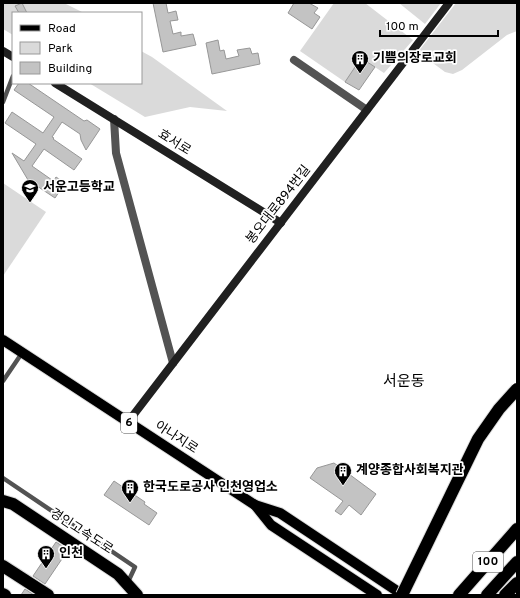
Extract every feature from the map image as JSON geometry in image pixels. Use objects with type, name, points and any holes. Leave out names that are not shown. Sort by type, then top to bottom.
[{"type":"highway","points":[[402,595],[478,439],[499,409],[517,390]]},
{"type":"highway","name":"경인고속도로","points":[[3,501],[13,504],[118,574],[137,595]]},
{"type":"highway","name":"100","points":[[459,595],[517,529]]},
{"type":"highway","name":"100","points":[[488,595],[517,562]]},
{"type":"highway","points":[[3,566],[48,595]]},
{"type":"highway","points":[[506,595],[517,583]]},
{"type":"main road","name":"아나지로","points":[[3,340],[255,506],[271,525],[377,595]]},
{"type":"main road","name":"아나지로","points":[[255,506],[280,513],[402,595]]},
{"type":"street","name":"봉오대로894번길","points":[[128,422],[449,3]]},
{"type":"street","points":[[3,51],[12,56]]},
{"type":"street","points":[[294,60],[367,110]]},
{"type":"street","name":"효서로","points":[[57,84],[280,223]]},
{"type":"street","points":[[114,120],[116,153],[173,363]]},
{"type":"lane","points":[[3,102],[12,79]]},
{"type":"lane","points":[[3,381],[22,353]]},
{"type":"lane","points":[[3,478],[135,567],[128,584]]},
{"type":"green space","points":[[3,3],[64,3],[82,12],[12,12],[12,34],[3,29]]},
{"type":"green space","points":[[334,3],[365,3],[413,40],[384,73],[361,58],[345,82],[300,51]]},
{"type":"green space","points":[[399,3],[441,3],[425,24]]},
{"type":"green space","points":[[456,3],[517,3],[517,31],[507,35],[462,70],[453,74],[445,72],[418,52]]},
{"type":"green space","points":[[142,52],[152,57],[227,111],[190,107],[145,117],[91,84],[142,84]]},
{"type":"green space","points":[[3,183],[46,212],[3,276]]},
{"type":"building","points":[[22,3],[26,12],[18,12],[15,6]]},
{"type":"building","points":[[153,3],[166,3],[168,13],[176,11],[178,20],[170,21],[173,34],[181,32],[181,36],[193,34],[196,45],[163,52]]},
{"type":"building","points":[[294,3],[309,3],[318,8],[314,13],[320,17],[312,29],[288,13]]},
{"type":"building","points":[[218,40],[220,51],[224,50],[226,59],[239,56],[237,50],[250,48],[252,54],[258,53],[260,64],[212,74],[206,43]]},
{"type":"building","name":"기쁨의장로교회","points":[[361,58],[375,67],[359,90],[345,82]]},
{"type":"building","points":[[18,84],[29,84],[84,121],[87,120],[100,129],[86,150],[80,134],[62,122],[52,137],[54,138],[53,139],[82,159],[74,170],[44,149],[32,166],[52,180],[56,177],[65,183],[55,198],[28,180],[12,153],[24,161],[36,144],[5,123],[12,112],[43,133],[54,117],[14,90]]},
{"type":"building","name":"계양종합사회복지관","points":[[334,463],[376,494],[361,515],[349,505],[341,515],[335,511],[343,501],[310,478],[317,468]]},
{"type":"building","name":"한국도로공사 인천영업소","points":[[114,481],[145,502],[144,504],[157,513],[149,525],[104,495]]},
{"type":"building","name":"인천","points":[[56,542],[68,550],[45,584],[33,576]]},
{"type":"building","points":[[25,589],[34,595],[21,595]]},
{"type":"place","name":"기쁨의장로교회","points":[[360,74]]},
{"type":"place","name":"서운고등학교","points":[[30,203]]},
{"type":"place","name":"계양종합사회복지관","points":[[343,486]]},
{"type":"place","name":"한국도로공사 인천영업소","points":[[130,503]]},
{"type":"place","name":"인천","points":[[46,569]]},
{"type":"district","name":"서운동","points":[[404,382]]}]
